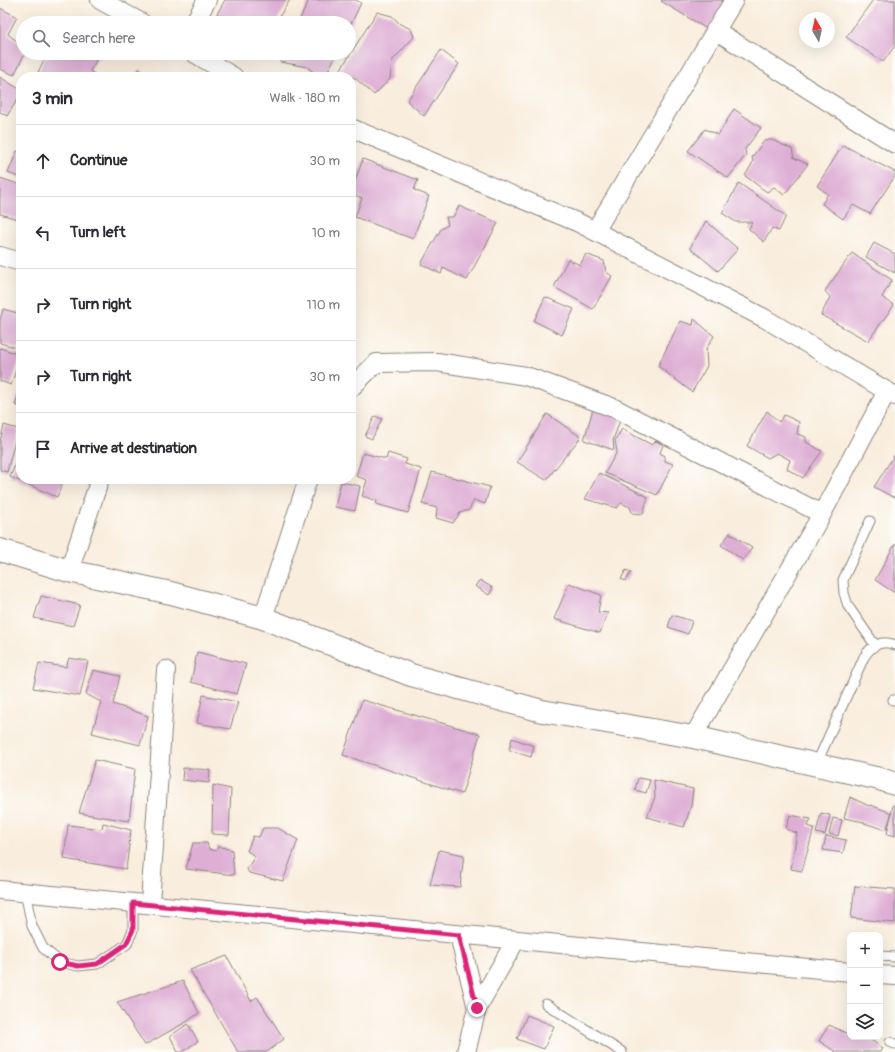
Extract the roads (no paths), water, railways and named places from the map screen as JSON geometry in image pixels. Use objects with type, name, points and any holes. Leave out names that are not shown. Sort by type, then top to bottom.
[{"type":"street","points":[[100,0],[129,16]]},
{"type":"street","points":[[198,16],[207,0]]},
{"type":"street","points":[[595,231],[734,0]]},
{"type":"street","points":[[715,30],[895,144]]},
{"type":"street","points":[[206,60],[226,72]]},
{"type":"street","points":[[356,130],[579,223],[764,318],[891,393],[693,737]]},
{"type":"street","points":[[0,256],[16,261]]},
{"type":"street","points":[[356,383],[376,363],[437,362],[526,376],[614,408],[822,514]]},
{"type":"street","points":[[69,571],[98,484]]},
{"type":"street","points":[[263,618],[306,484]]},
{"type":"street","points":[[0,550],[69,571],[171,593],[263,618],[411,675],[542,711],[693,737],[880,779],[895,784]]},
{"type":"street","points":[[142,903],[166,670]]},
{"type":"street","points":[[0,890],[459,935],[847,968]]},
{"type":"street","points":[[459,935],[477,1008]]},
{"type":"street","points":[[466,1052],[477,1008],[516,940]]},
{"type":"street","points":[[883,975],[895,976]]},
{"type":"lane","points":[[870,521],[843,580],[844,593],[848,606],[875,645]]},
{"type":"lane","points":[[816,765],[864,657],[875,645],[883,643],[895,645]]},
{"type":"lane","points":[[25,892],[32,926],[43,948],[60,962],[78,966],[97,964],[126,944],[133,930],[142,903]]},
{"type":"lane","points":[[883,956],[895,957]]},
{"type":"lane","points":[[546,1004],[622,1052]]}]
